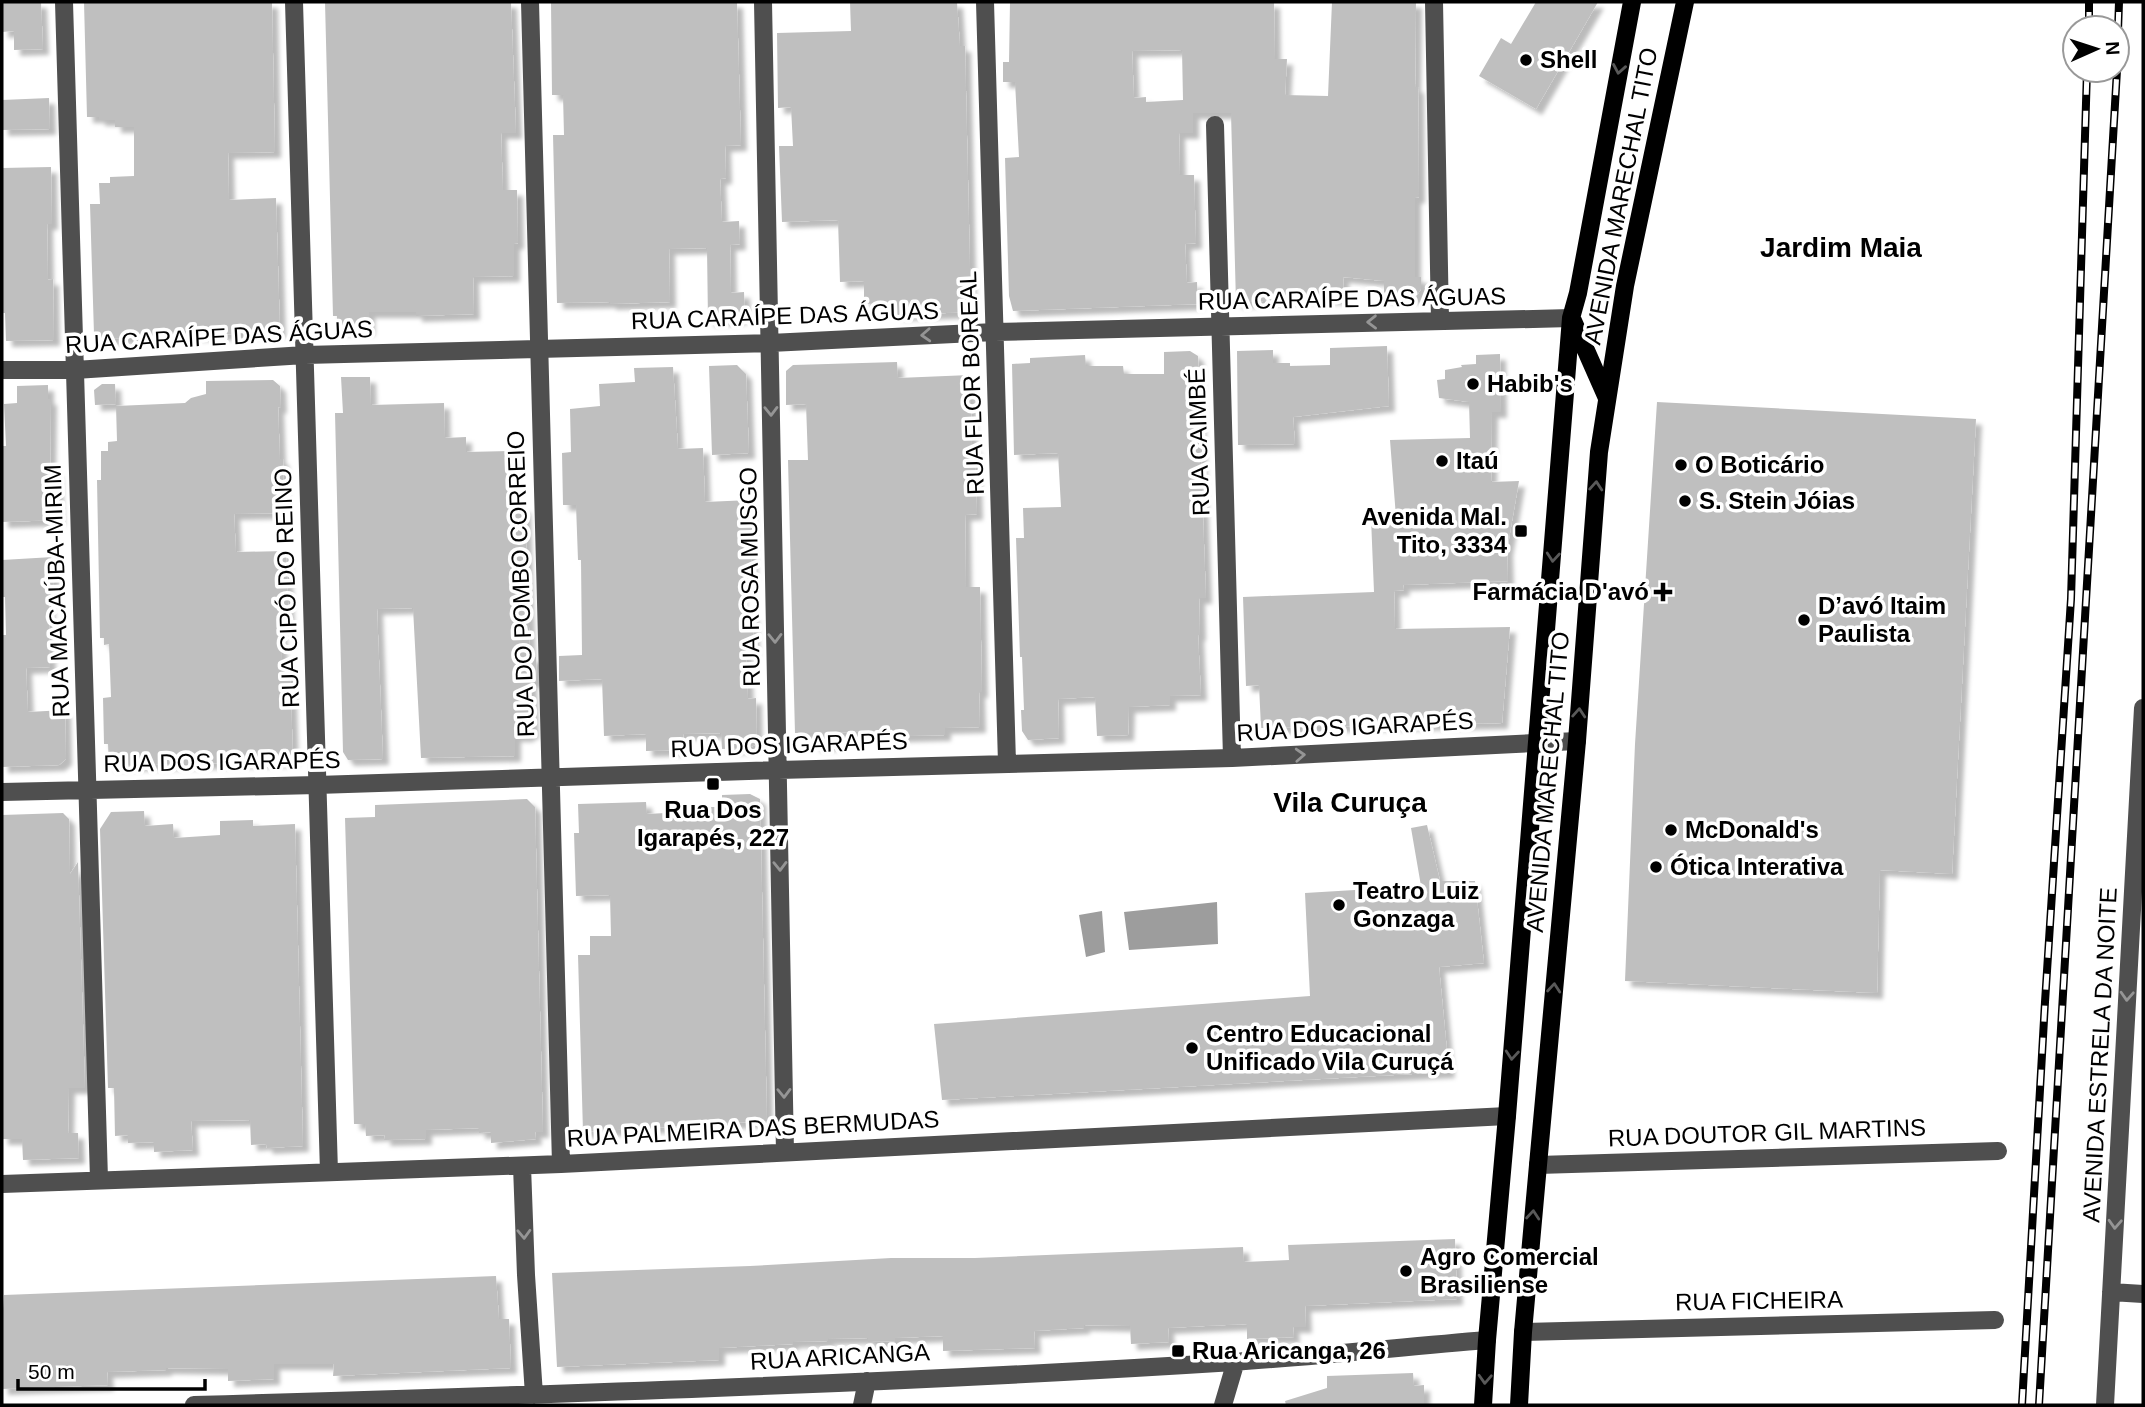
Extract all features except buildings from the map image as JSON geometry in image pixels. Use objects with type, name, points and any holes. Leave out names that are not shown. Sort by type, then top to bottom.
[{"type":"main road","name":"AVENIDA MARECHAL TITO","points":[[1483,1405],[1572,318],[1632,2]]},
{"type":"main road","name":"AVENIDA MARECHAL TITO","points":[[1520,1405],[1523,1332],[1577,741],[1599,452],[1625,286],[1685,2]]},
{"type":"main road","points":[[1572,318],[1607,398]]},
{"type":"street","name":"RUA MACAÚBA-MIRIM","points":[[64,2],[99,1179]]},
{"type":"street","name":"RUA CIPÓ DO REINO","points":[[294,2],[329,1172]]},
{"type":"street","name":"RUA DO POMBO CORREIO","points":[[530,2],[561,1164]]},
{"type":"street","name":"RUA ROSA MUSGO","points":[[764,2],[785,1152]]},
{"type":"street","name":"RUA FLOR BOREAL","points":[[985,2],[1007,763]]},
{"type":"street","points":[[1434,2],[1440,321]]},
{"type":"street","name":"RUA CAIMBÉ","points":[[1215,125],[1232,758]]},
{"type":"street","name":"RUA CARAÍPE DAS ÁGUAS","points":[[2,370],[75,370],[304,355],[770,343],[995,332],[1572,318]]},
{"type":"street","name":"AVENIDA ESTRELA DA NOITE","points":[[2105,1405],[2136,968],[2143,708]]},
{"type":"street","name":"RUA DOS IGARAPÉS","points":[[2,792],[1232,758],[1577,741]]},
{"type":"street","name":"RUA PALMEIRA DAS BERMUDAS","points":[[2,1184],[522,1166],[1507,1116]]},
{"type":"street","name":"RUA DOUTOR GIL MARTINS","points":[[1538,1165],[1998,1151]]},
{"type":"street","points":[[522,1166],[534,1395]]},
{"type":"street","points":[[2111,1292],[2143,1294]]},
{"type":"street","name":"RUA FICHEIRA","points":[[1523,1332],[1995,1320]]},
{"type":"street","name":"RUA ARICANGA","points":[[194,1405],[494,1401],[534,1395],[1236,1362],[1487,1340]]},
{"type":"street","points":[[1223,1405],[1236,1362]]},
{"type":"street","points":[[862,1405],[867,1381]]},
{"type":"shaded area","points":[[1217,902],[1218,944],[1129,950],[1124,912]]},
{"type":"shaded area","points":[[1102,911],[1105,952],[1086,957],[1079,915]]},
{"type":"railway","points":[[2089,2],[2089,14]]},
{"type":"railway","points":[[2119,2],[2119,14]]},
{"type":"railway","points":[[2022,1405],[2071,599],[2087,84]]},
{"type":"railway","points":[[2039,1405],[2116,84]]},
{"type":"place","name":"Shell","points":[[1526,60]]},
{"type":"place","name":"Habib's","points":[[1473,384]]},
{"type":"place","name":"Itaú","points":[[1442,461]]},
{"type":"place","name":"O Boticário","points":[[1681,465]]},
{"type":"place","name":"S. Stein Jóias","points":[[1685,501]]},
{"type":"place","name":"Avenida Mal. Tito, 3334","points":[[1521,531]]},
{"type":"place","name":"Farmácia D'avó","points":[[1663,592]]},
{"type":"place","name":"D’avó Itaim Paulista","points":[[1804,620]]},
{"type":"place","name":"Rua Dos Igarapés, 227","points":[[713,784]]},
{"type":"place","name":"McDonald's","points":[[1671,830]]},
{"type":"place","name":"Ótica Interativa","points":[[1656,867]]},
{"type":"place","name":"Teatro Luiz Gonzaga","points":[[1339,905]]},
{"type":"place","name":"Centro Educacional Unificado Vila Curuçá","points":[[1192,1048]]},
{"type":"place","name":"Agro Comercial Brasiliense","points":[[1406,1271]]},
{"type":"place","name":"Rua Aricanga, 26","points":[[1178,1351]]},
{"type":"district","name":"Jardim Maia","points":[[1841,247]]},
{"type":"district","name":"Vila Curuça","points":[[1350,802]]}]
